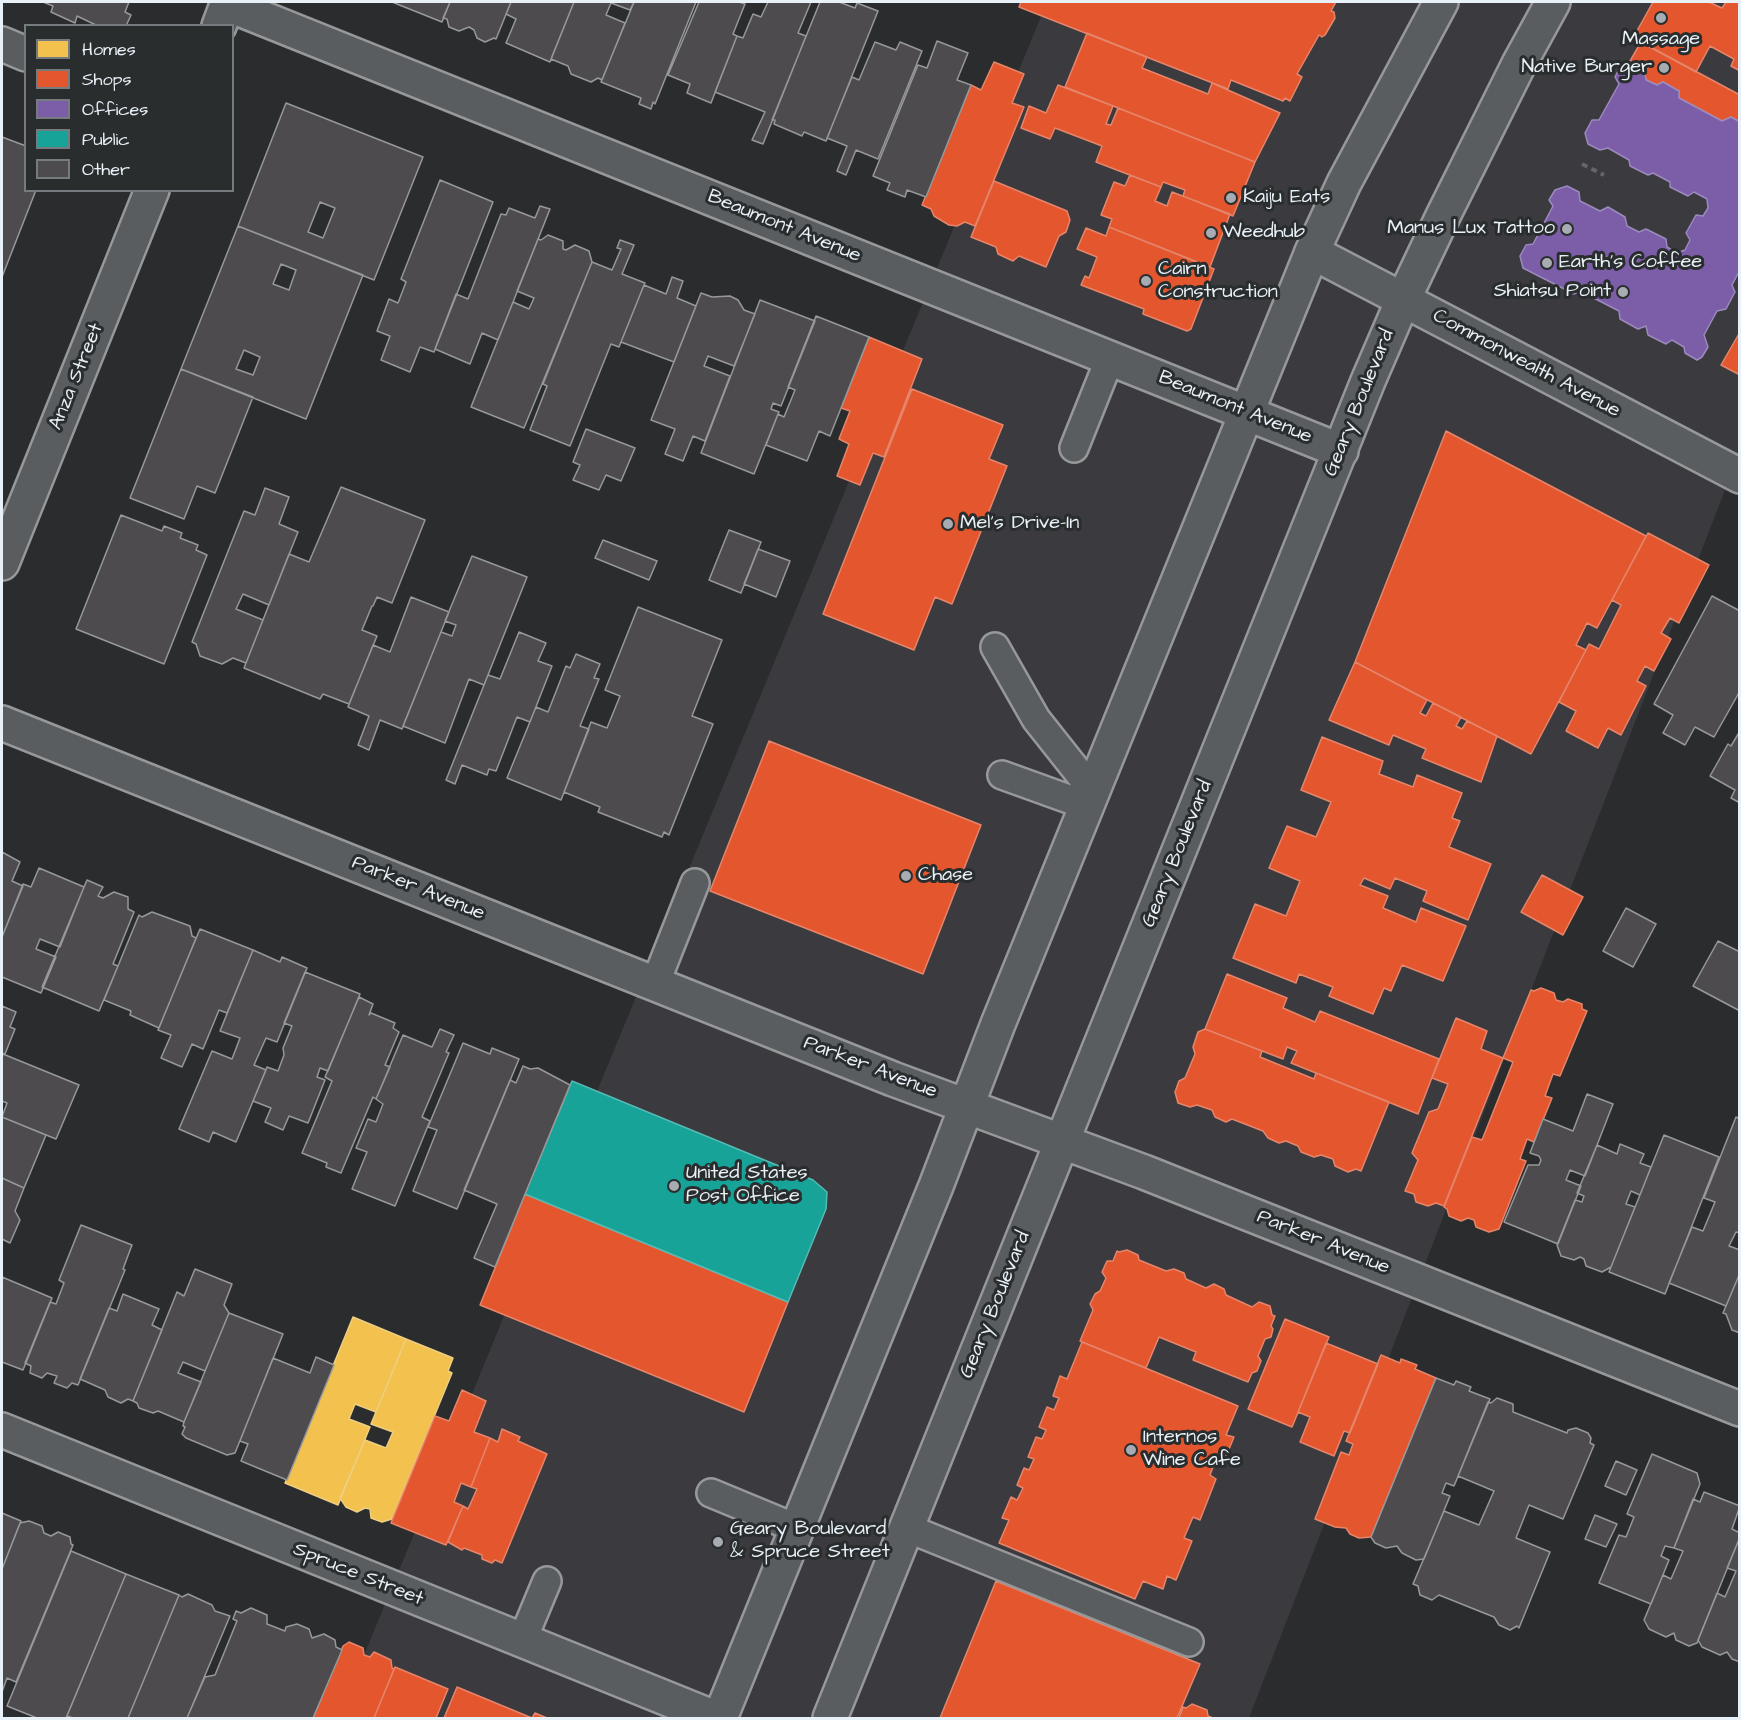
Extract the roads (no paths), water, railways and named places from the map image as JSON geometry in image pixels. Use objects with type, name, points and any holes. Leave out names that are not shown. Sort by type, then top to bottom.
[{"type":"street","points":[[720,1719],[968,1106],[998,1024],[1312,252],[1344,183],[1366,146],[1441,2]]},
{"type":"street","name":"Geary Boulevard","points":[[830,1719],[1263,640],[1403,300],[1519,64],[1553,2]]},
{"type":"street","name":"Beaumont Avenue","points":[[225,10],[1341,450]]},
{"type":"street","points":[[2,44],[24,53]]},
{"type":"street","name":"Anza Street","points":[[2,563],[151,192]]},
{"type":"street","name":"Commonwealth Avenue","points":[[1312,252],[1740,476]]},
{"type":"street","name":"Parker Avenue","points":[[2,723],[893,1079],[1144,1172],[1740,1409]]},
{"type":"street","name":"Spruce Street","points":[[2,1430],[715,1719]]},
{"type":"lane","points":[[1074,448],[1110,358]]},
{"type":"lane","points":[[995,646],[1036,720],[1091,798]]},
{"type":"lane","points":[[1002,775],[1091,798]]},
{"type":"lane","points":[[655,984],[695,884]]},
{"type":"lane","points":[[711,1493],[798,1529]]},
{"type":"lane","points":[[907,1528],[1189,1642]]},
{"type":"lane","points":[[522,1641],[547,1581]]},
{"type":"place","name":"Massage","points":[[1661,18]]},
{"type":"place","name":"Native Burger","points":[[1664,68]]},
{"type":"place","name":"Kaiju Eats","points":[[1231,198]]},
{"type":"place","name":"Manus Lux Tattoo","points":[[1567,229]]},
{"type":"place","name":"Weedhub","points":[[1211,233]]},
{"type":"place","name":"Earth's Coffee","points":[[1547,263]]},
{"type":"place","name":"Cairn Construction","points":[[1146,281]]},
{"type":"place","name":"Shiatsu Point","points":[[1623,292]]},
{"type":"place","name":"Mel's Drive-In","points":[[948,524]]},
{"type":"place","name":"Chase","points":[[906,876]]},
{"type":"place","name":"United States Post Office","points":[[674,1186]]},
{"type":"place","name":"Internos Wine Cafe","points":[[1131,1450]]},
{"type":"place","name":"Geary Boulevard & Spruce Street","points":[[718,1542]]}]
